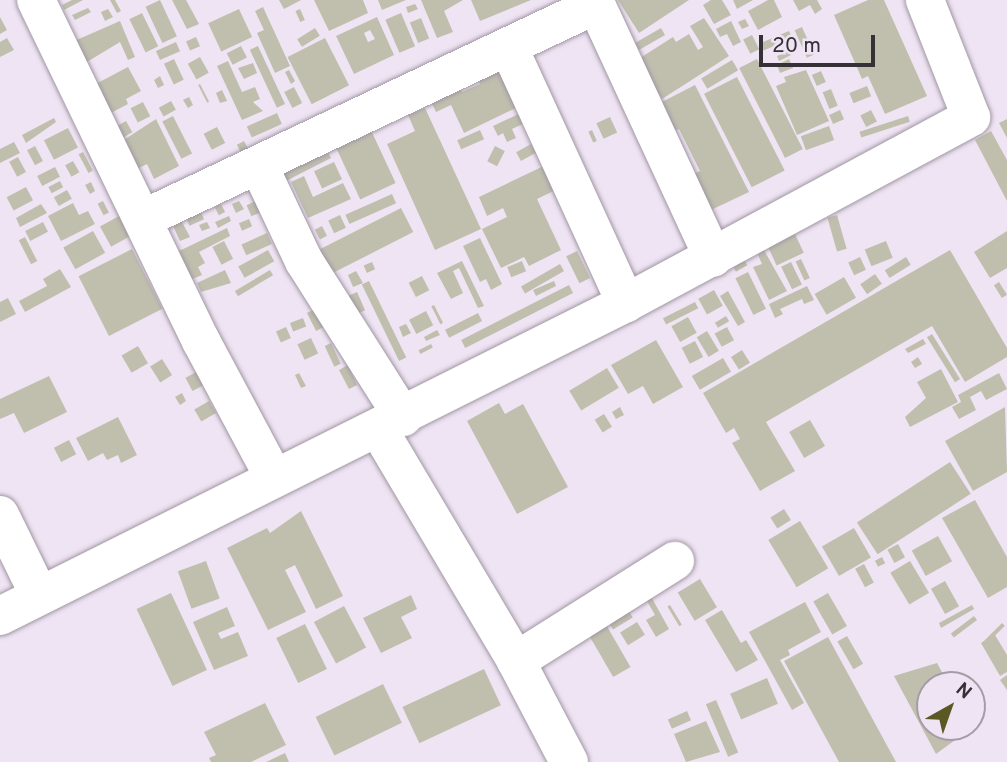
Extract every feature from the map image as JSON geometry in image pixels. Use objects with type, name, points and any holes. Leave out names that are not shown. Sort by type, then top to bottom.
[{"type":"street","points":[[36,0],[145,218],[201,341],[274,478]]},
{"type":"street","points":[[0,616],[274,478],[391,423],[713,258],[971,117],[925,0]]},
{"type":"street","points":[[145,218],[509,48],[595,3],[713,258]]},
{"type":"street","points":[[509,48],[625,303]]},
{"type":"street","points":[[259,166],[304,261],[569,762]]},
{"type":"street","points":[[0,515],[39,595]]},
{"type":"street","points":[[516,661],[676,561]]},
{"type":"building","points":[[72,0],[83,0],[64,10],[62,5]]},
{"type":"building","points":[[110,0],[115,0],[121,11],[117,13]]},
{"type":"building","points":[[160,0],[177,36],[162,43],[145,7]]},
{"type":"building","points":[[172,0],[186,0],[199,24],[187,29]]},
{"type":"building","points":[[279,0],[301,0],[284,9]]},
{"type":"building","points":[[314,0],[363,0],[368,13],[329,31]]},
{"type":"building","points":[[378,0],[406,0],[382,10]]},
{"type":"building","points":[[421,0],[463,0],[444,11],[453,32],[437,38]]},
{"type":"building","points":[[471,0],[531,0],[480,21]]},
{"type":"building","points":[[618,0],[689,0],[639,33]]},
{"type":"building","points":[[711,0],[722,0],[731,15],[714,24],[703,5]]},
{"type":"building","points":[[733,0],[753,0],[737,9]]},
{"type":"building","points":[[768,0],[774,0],[782,17],[758,30],[748,11]]},
{"type":"building","points":[[793,0],[817,0],[822,9],[815,14],[810,5],[799,11]]},
{"type":"building","points":[[868,0],[884,0],[927,96],[885,114],[868,76],[862,79],[834,15]]},
{"type":"building","points":[[415,4],[418,9],[408,13],[406,7]]},
{"type":"building","points":[[263,7],[290,66],[275,73],[257,33],[264,30],[255,11]]},
{"type":"building","points":[[88,8],[91,12],[75,20],[72,15]]},
{"type":"building","points":[[108,9],[113,17],[105,21],[101,12]]},
{"type":"building","points":[[239,9],[252,37],[221,51],[208,23]]},
{"type":"building","points":[[300,9],[305,20],[300,22],[295,11]]},
{"type":"building","points":[[142,13],[158,46],[146,52],[129,19]]},
{"type":"building","points":[[401,13],[415,46],[399,53],[385,20]]},
{"type":"building","points":[[0,17],[7,30],[0,34]]},
{"type":"building","points":[[377,17],[394,55],[354,74],[336,36]],"holes":[[[370,30],[375,39],[368,42],[364,33]]]},
{"type":"building","points":[[421,18],[429,38],[418,43],[410,22]]},
{"type":"building","points":[[704,18],[729,56],[662,99],[637,60],[673,37],[676,42],[689,34],[698,50],[703,47],[690,26]]},
{"type":"building","points":[[745,19],[749,26],[742,29],[738,22]]},
{"type":"building","points":[[120,21],[135,57],[128,60],[120,42],[82,65],[72,42]]},
{"type":"building","points":[[731,21],[741,42],[733,46],[727,34],[720,37],[716,29]]},
{"type":"building","points":[[802,27],[814,54],[807,58],[795,30]]},
{"type":"building","points":[[315,28],[320,36],[302,47],[297,39]]},
{"type":"building","points":[[661,28],[665,35],[639,50],[635,43]]},
{"type":"building","points":[[789,31],[792,38],[764,50],[760,43]]},
{"type":"building","points":[[752,35],[759,49],[750,54],[743,40]]},
{"type":"building","points":[[196,37],[200,46],[190,51],[186,41]]},
{"type":"building","points":[[7,38],[14,50],[0,57],[0,42]]},
{"type":"building","points":[[325,38],[349,85],[312,104],[288,57]]},
{"type":"building","points":[[176,42],[180,51],[160,60],[156,51]]},
{"type":"building","points":[[241,46],[247,58],[233,65],[227,53]]},
{"type":"building","points":[[258,46],[285,104],[277,108],[250,50]]},
{"type":"building","points":[[789,51],[791,55],[779,61],[777,56]]},
{"type":"building","points":[[200,57],[209,73],[196,80],[188,64]]},
{"type":"building","points":[[501,57],[524,104],[464,133],[451,105],[436,112],[427,93],[456,79],[462,92],[480,84],[474,70]]},
{"type":"building","points":[[174,59],[184,80],[174,84],[164,64]]},
{"type":"building","points":[[757,59],[803,149],[785,158],[739,68]]},
{"type":"building","points":[[789,59],[793,68],[780,73],[777,65]]},
{"type":"building","points":[[732,60],[738,70],[707,89],[701,79]]},
{"type":"building","points":[[228,61],[242,92],[255,87],[260,99],[253,102],[263,111],[242,120],[217,66]]},
{"type":"building","points":[[253,63],[257,73],[244,79],[238,68]]},
{"type":"building","points":[[128,67],[141,91],[126,99],[128,104],[103,117],[88,88]]},
{"type":"building","points":[[289,70],[295,81],[291,84],[285,72]]},
{"type":"building","points":[[806,70],[829,121],[797,135],[776,86],[786,82],[784,77]]},
{"type":"building","points":[[821,71],[826,82],[817,86],[812,75]]},
{"type":"building","points":[[160,76],[164,85],[158,88],[154,80]]},
{"type":"building","points":[[737,77],[785,171],[752,187],[704,94]]},
{"type":"building","points":[[200,84],[209,102],[207,103]]},
{"type":"building","points":[[695,85],[749,192],[711,210],[693,174],[700,171],[679,129],[672,132],[658,104]]},
{"type":"building","points":[[867,86],[871,96],[854,103],[849,93]]},
{"type":"building","points":[[294,87],[302,103],[292,108],[284,92]]},
{"type":"building","points":[[831,89],[838,106],[829,109],[823,92]]},
{"type":"building","points":[[222,90],[227,101],[220,103],[216,93]]},
{"type":"building","points":[[189,97],[193,105],[188,108],[183,100]]},
{"type":"building","points":[[171,101],[176,110],[164,117],[159,108]]},
{"type":"building","points":[[143,102],[150,116],[138,123],[131,108]]},
{"type":"building","points":[[425,108],[481,229],[435,250],[387,144],[415,131],[408,115]]},
{"type":"building","points":[[840,110],[844,119],[833,124],[829,115]]},
{"type":"building","points":[[871,110],[877,122],[866,127],[860,115]]},
{"type":"building","points":[[523,112],[527,122],[512,129],[516,138],[507,142],[503,133],[498,136],[493,126]]},
{"type":"building","points":[[277,113],[282,124],[252,137],[247,126]]},
{"type":"building","points":[[173,116],[192,153],[181,159],[162,121]]},
{"type":"building","points":[[908,116],[910,122],[861,137],[859,132]]},
{"type":"building","points":[[610,117],[617,132],[604,139],[596,123]]},
{"type":"building","points":[[54,118],[56,122],[26,143],[22,135]]},
{"type":"building","points":[[156,119],[179,166],[154,179],[147,164],[127,174],[113,147]]},
{"type":"building","points":[[1007,119],[1007,138],[999,123]]},
{"type":"building","points":[[126,121],[132,132],[119,140],[113,128]]},
{"type":"building","points":[[369,126],[396,183],[360,200],[334,142]]},
{"type":"building","points":[[829,126],[834,140],[806,150],[801,136]]},
{"type":"building","points":[[217,127],[225,143],[212,150],[204,134]]},
{"type":"building","points":[[68,128],[78,148],[54,160],[44,140]]},
{"type":"building","points":[[480,130],[484,139],[461,149],[457,140]]},
{"type":"building","points":[[592,130],[597,141],[593,143],[588,132]]},
{"type":"building","points":[[991,131],[1007,160],[1007,201],[975,140]]},
{"type":"building","points":[[244,141],[249,151],[242,154],[237,145]]},
{"type":"building","points":[[322,141],[331,158],[282,183],[278,174]]},
{"type":"building","points":[[14,142],[20,153],[0,163],[0,149]]},
{"type":"building","points":[[531,144],[536,153],[521,161],[516,152]]},
{"type":"building","points":[[35,146],[43,161],[35,165],[27,150]]},
{"type":"building","points":[[495,146],[505,151],[497,166],[487,161]]},
{"type":"building","points":[[83,152],[93,171],[88,173],[79,154]]},
{"type":"building","points":[[18,157],[26,172],[17,177],[9,162]]},
{"type":"building","points":[[73,161],[79,172],[71,177],[65,165]]},
{"type":"building","points":[[334,162],[342,179],[322,189],[314,171]]},
{"type":"building","points":[[550,163],[562,187],[537,199],[561,250],[529,266],[524,257],[501,268],[482,229],[507,217],[503,208],[487,216],[479,197]]},
{"type":"building","points":[[55,167],[60,177],[42,186],[37,176]]},
{"type":"building","points":[[304,176],[313,197],[343,183],[351,199],[308,218],[291,182]]},
{"type":"building","points":[[60,181],[63,187],[52,193],[48,187]]},
{"type":"building","points":[[91,182],[95,191],[90,194],[85,185]]},
{"type":"building","points":[[26,187],[33,200],[14,211],[7,197]]},
{"type":"building","points":[[67,190],[72,199],[59,206],[54,197]]},
{"type":"building","points":[[392,194],[396,203],[349,224],[345,215]]},
{"type":"building","points":[[263,198],[268,209],[251,216],[247,205]]},
{"type":"building","points":[[103,201],[109,213],[104,215],[98,204]]},
{"type":"building","points":[[239,201],[244,209],[236,213],[232,204]]},
{"type":"building","points":[[73,203],[79,215],[88,211],[95,224],[61,241],[48,216]]},
{"type":"building","points":[[41,204],[47,213],[20,227],[16,218]]},
{"type":"building","points":[[221,204],[225,212],[219,215],[215,207]]},
{"type":"building","points":[[401,208],[413,232],[332,273],[320,249]]},
{"type":"building","points":[[200,210],[204,219],[189,226],[185,217]]},
{"type":"building","points":[[128,211],[139,231],[111,247],[100,227]]},
{"type":"building","points":[[176,211],[190,237],[180,241],[168,215]]},
{"type":"building","points":[[340,215],[346,228],[334,233],[328,220]]},
{"type":"building","points":[[837,215],[847,249],[837,251],[827,218]]},
{"type":"building","points":[[229,216],[231,221],[218,228],[215,222]]},
{"type":"building","points":[[249,219],[252,226],[242,231],[239,223]]},
{"type":"building","points":[[789,221],[804,253],[777,265],[762,234]]},
{"type":"building","points":[[43,222],[48,232],[30,241],[25,231]]},
{"type":"building","points":[[207,222],[210,228],[202,231],[199,225]]},
{"type":"building","points":[[322,226],[327,236],[320,239],[315,230]]},
{"type":"building","points":[[227,228],[230,236],[199,252],[205,263],[198,267],[202,275],[190,280],[177,252]]},
{"type":"building","points":[[93,231],[105,253],[75,269],[63,247]]},
{"type":"building","points":[[1007,231],[1007,268],[990,278],[974,252]]},
{"type":"building","points":[[267,233],[272,244],[246,255],[241,244]]},
{"type":"building","points":[[25,237],[37,261],[31,264],[19,240]]},
{"type":"building","points":[[480,238],[502,284],[491,290],[486,279],[480,282],[463,246]]},
{"type":"building","points":[[224,241],[233,259],[221,265],[212,247]]},
{"type":"building","points":[[886,241],[893,258],[871,266],[865,250]]},
{"type":"building","points":[[760,243],[787,291],[769,300],[753,267],[762,264],[754,246]]},
{"type":"building","points":[[132,249],[162,309],[109,336],[79,276]]},
{"type":"building","points":[[268,250],[274,261],[245,278],[238,266]]},
{"type":"building","points":[[950,250],[1007,348],[1007,357],[965,382],[932,326],[766,422],[795,471],[760,491],[732,443],[740,439],[734,428],[726,433],[703,393]]},
{"type":"building","points":[[577,251],[590,278],[579,283],[566,256]]},
{"type":"building","points":[[741,254],[747,265],[736,272],[730,260]]},
{"type":"building","points":[[860,257],[866,270],[854,275],[848,262]]},
{"type":"building","points":[[906,257],[911,265],[890,278],[885,270]]},
{"type":"building","points":[[801,259],[810,278],[804,281],[796,262]]},
{"type":"building","points":[[462,261],[484,306],[478,308],[459,268],[453,271],[463,293],[451,299],[437,273]]},
{"type":"building","points":[[522,261],[526,271],[511,277],[507,267]]},
{"type":"building","points":[[372,262],[375,269],[367,273],[364,266]]},
{"type":"building","points":[[791,262],[802,284],[792,289],[781,267]]},
{"type":"building","points":[[560,264],[564,271],[525,293],[521,286]]},
{"type":"building","points":[[60,269],[71,287],[25,312],[19,301],[47,286],[43,279]]},
{"type":"building","points":[[225,270],[231,283],[201,292],[197,283]]},
{"type":"building","points":[[270,270],[273,275],[238,296],[235,291]]},
{"type":"building","points":[[356,271],[363,283],[353,287],[348,275]]},
{"type":"building","points":[[748,272],[766,309],[753,315],[735,278]]},
{"type":"building","points":[[875,274],[882,284],[867,294],[860,284]]},
{"type":"building","points":[[422,276],[429,290],[416,297],[409,283]]},
{"type":"building","points":[[844,277],[856,298],[827,315],[815,294]]},
{"type":"building","points":[[369,281],[406,357],[399,361],[362,285]]},
{"type":"building","points":[[554,281],[556,286],[536,296],[533,290]]},
{"type":"building","points":[[999,282],[1007,295],[1002,298],[994,285]]},
{"type":"building","points":[[569,285],[573,293],[465,348],[461,340]]},
{"type":"building","points":[[807,286],[814,300],[804,304],[802,299],[780,309],[783,314],[775,318],[769,304]]},
{"type":"building","points":[[714,290],[723,306],[707,314],[698,299]]},
{"type":"building","points":[[728,291],[745,322],[738,326],[720,296]]},
{"type":"building","points":[[357,292],[365,310],[347,318],[339,300]]},
{"type":"building","points":[[8,298],[16,314],[0,322],[0,302]]},
{"type":"building","points":[[695,302],[698,308],[666,325],[663,318]]},
{"type":"building","points":[[434,305],[443,323],[440,324],[431,306]]},
{"type":"building","points":[[315,309],[324,327],[316,331],[307,313]]},
{"type":"building","points":[[426,311],[433,325],[416,334],[409,320]]},
{"type":"building","points":[[478,313],[482,321],[449,338],[445,330]]},
{"type":"building","points":[[726,316],[729,321],[718,328],[715,323]]},
{"type":"building","points":[[688,317],[697,333],[680,342],[671,326]]},
{"type":"building","points":[[303,318],[306,326],[293,331],[290,323]]},
{"type":"building","points":[[406,324],[411,333],[403,337],[399,327]]},
{"type":"building","points":[[286,327],[291,338],[281,342],[276,331]]},
{"type":"building","points":[[727,327],[734,340],[722,347],[715,334]]},
{"type":"building","points":[[437,330],[440,335],[426,341],[424,337]]},
{"type":"building","points":[[707,331],[719,351],[709,357],[697,337]]},
{"type":"building","points":[[932,334],[960,379],[955,382],[927,337]]},
{"type":"building","points":[[311,338],[318,353],[305,360],[297,344]]},
{"type":"building","points":[[923,339],[926,344],[908,353],[905,349]]},
{"type":"building","points":[[656,340],[683,387],[653,404],[643,386],[628,394],[611,365]]},
{"type":"building","points":[[695,341],[703,357],[690,364],[682,348]]},
{"type":"building","points":[[331,343],[341,364],[334,367],[325,346]]},
{"type":"building","points":[[431,344],[433,348],[420,354],[419,350]]},
{"type":"building","points":[[138,346],[148,363],[132,373],[122,356]]},
{"type":"building","points":[[742,350],[750,363],[739,370],[731,357]]},
{"type":"building","points":[[918,357],[922,364],[915,368],[911,362]]},
{"type":"building","points":[[723,358],[731,372],[700,390],[692,376]]},
{"type":"building","points":[[162,359],[172,375],[160,383],[150,366]]},
{"type":"building","points":[[348,365],[357,385],[349,389],[339,370]]},
{"type":"building","points":[[204,368],[211,381],[193,391],[185,378]]},
{"type":"building","points":[[607,368],[619,388],[581,410],[569,391]]},
{"type":"building","points":[[941,369],[958,402],[910,427],[905,417],[926,398],[917,382]]},
{"type":"building","points":[[299,373],[306,386],[301,388],[295,375]]},
{"type":"building","points":[[999,373],[1007,389],[986,400],[981,391],[970,397],[976,410],[959,419],[952,407],[961,402],[958,395]]},
{"type":"building","points":[[49,376],[67,412],[24,433],[14,413],[0,419],[0,399]]},
{"type":"building","points":[[182,393],[186,401],[180,405],[175,397]]},
{"type":"building","points":[[209,401],[216,413],[201,422],[194,410]]},
{"type":"building","points":[[499,403],[505,414],[523,404],[568,487],[517,514],[467,421]]},
{"type":"building","points":[[620,407],[624,415],[616,419],[612,412]]},
{"type":"building","points":[[1005,407],[1007,472],[973,491],[945,441]]},
{"type":"building","points":[[604,414],[612,427],[603,433],[595,420]]},
{"type":"building","points":[[118,417],[137,455],[121,463],[118,455],[107,460],[103,453],[88,461],[76,438]]},
{"type":"building","points":[[810,420],[825,446],[804,458],[789,432]]},
{"type":"building","points":[[69,440],[76,454],[61,462],[54,448]]},
{"type":"building","points":[[950,462],[971,494],[878,554],[857,522]]},
{"type":"building","points":[[975,500],[1007,557],[1007,587],[988,598],[942,518]]},
{"type":"building","points":[[784,509],[791,520],[777,529],[770,517]]},
{"type":"building","points":[[301,511],[343,596],[316,609],[295,565],[285,570],[306,612],[268,630],[227,548],[267,528],[270,533]]},
{"type":"building","points":[[800,521],[828,568],[797,587],[768,540]]},
{"type":"building","points":[[854,528],[871,557],[839,576],[822,546]]},
{"type":"building","points":[[938,536],[952,561],[926,576],[912,551]]},
{"type":"building","points":[[898,544],[905,557],[894,563],[887,550]]},
{"type":"building","points":[[882,557],[885,563],[878,567],[875,561]]},
{"type":"building","points":[[206,561],[220,599],[191,609],[178,571]]},
{"type":"building","points":[[910,561],[929,593],[909,605],[890,573]]},
{"type":"building","points":[[864,564],[874,583],[865,587],[855,569]]},
{"type":"building","points":[[700,579],[717,607],[695,621],[678,592]]},
{"type":"building","points":[[945,581],[959,606],[945,614],[931,589]]},
{"type":"building","points":[[648,591],[669,629],[656,637],[646,620],[655,615],[643,594]]},
{"type":"building","points":[[171,593],[207,670],[172,686],[137,609]]},
{"type":"building","points":[[828,593],[847,626],[832,634],[813,602]]},
{"type":"building","points":[[411,595],[417,609],[401,617],[412,638],[381,653],[363,618]]},
{"type":"building","points":[[805,602],[821,632],[788,650],[790,655],[780,660],[804,703],[792,710],[749,632]]},
{"type":"building","points":[[624,603],[633,618],[613,629],[604,615]]},
{"type":"building","points":[[670,605],[682,625],[679,626],[667,607]]},
{"type":"building","points":[[972,605],[974,609],[941,628],[939,623]]},
{"type":"building","points":[[344,606],[366,647],[336,663],[314,622]]},
{"type":"building","points":[[227,607],[235,626],[218,633],[221,639],[238,632],[248,656],[214,670],[193,622]]},
{"type":"building","points":[[722,610],[741,643],[746,640],[758,660],[736,672],[705,620]]},
{"type":"building","points":[[601,616],[630,667],[613,677],[584,626]]},
{"type":"building","points":[[974,616],[977,620],[954,637],[951,633]]},
{"type":"building","points":[[637,622],[645,635],[628,645],[620,633]]},
{"type":"building","points":[[1002,623],[1005,626],[985,646],[982,643]]},
{"type":"building","points":[[305,624],[327,669],[298,683],[276,638]]},
{"type":"building","points":[[995,635],[1007,655],[1007,672],[1000,676],[981,643]]},
{"type":"building","points":[[847,636],[863,664],[853,669],[837,642]]},
{"type":"building","points":[[828,637],[896,762],[839,762],[784,661]]},
{"type":"building","points":[[937,663],[941,671],[916,671],[916,717],[894,676]]},
{"type":"building","points":[[484,669],[501,705],[419,743],[402,707]]},
{"type":"building","points":[[1007,675],[1007,690],[1000,680]]},
{"type":"building","points":[[767,678],[778,704],[741,719],[730,694]]},
{"type":"building","points":[[383,684],[402,723],[334,756],[316,717]]},
{"type":"building","points":[[716,700],[738,752],[728,757],[706,704]]},
{"type":"building","points":[[265,703],[286,745],[251,762],[211,762],[209,758],[216,755],[204,732]]},
{"type":"building","points":[[687,711],[691,720],[672,729],[668,720]]},
{"type":"building","points":[[706,721],[720,752],[686,762],[674,734]]},
{"type":"building","points":[[929,741],[954,741],[936,754]]},
{"type":"building","points":[[285,753],[289,762],[266,762]]}]
